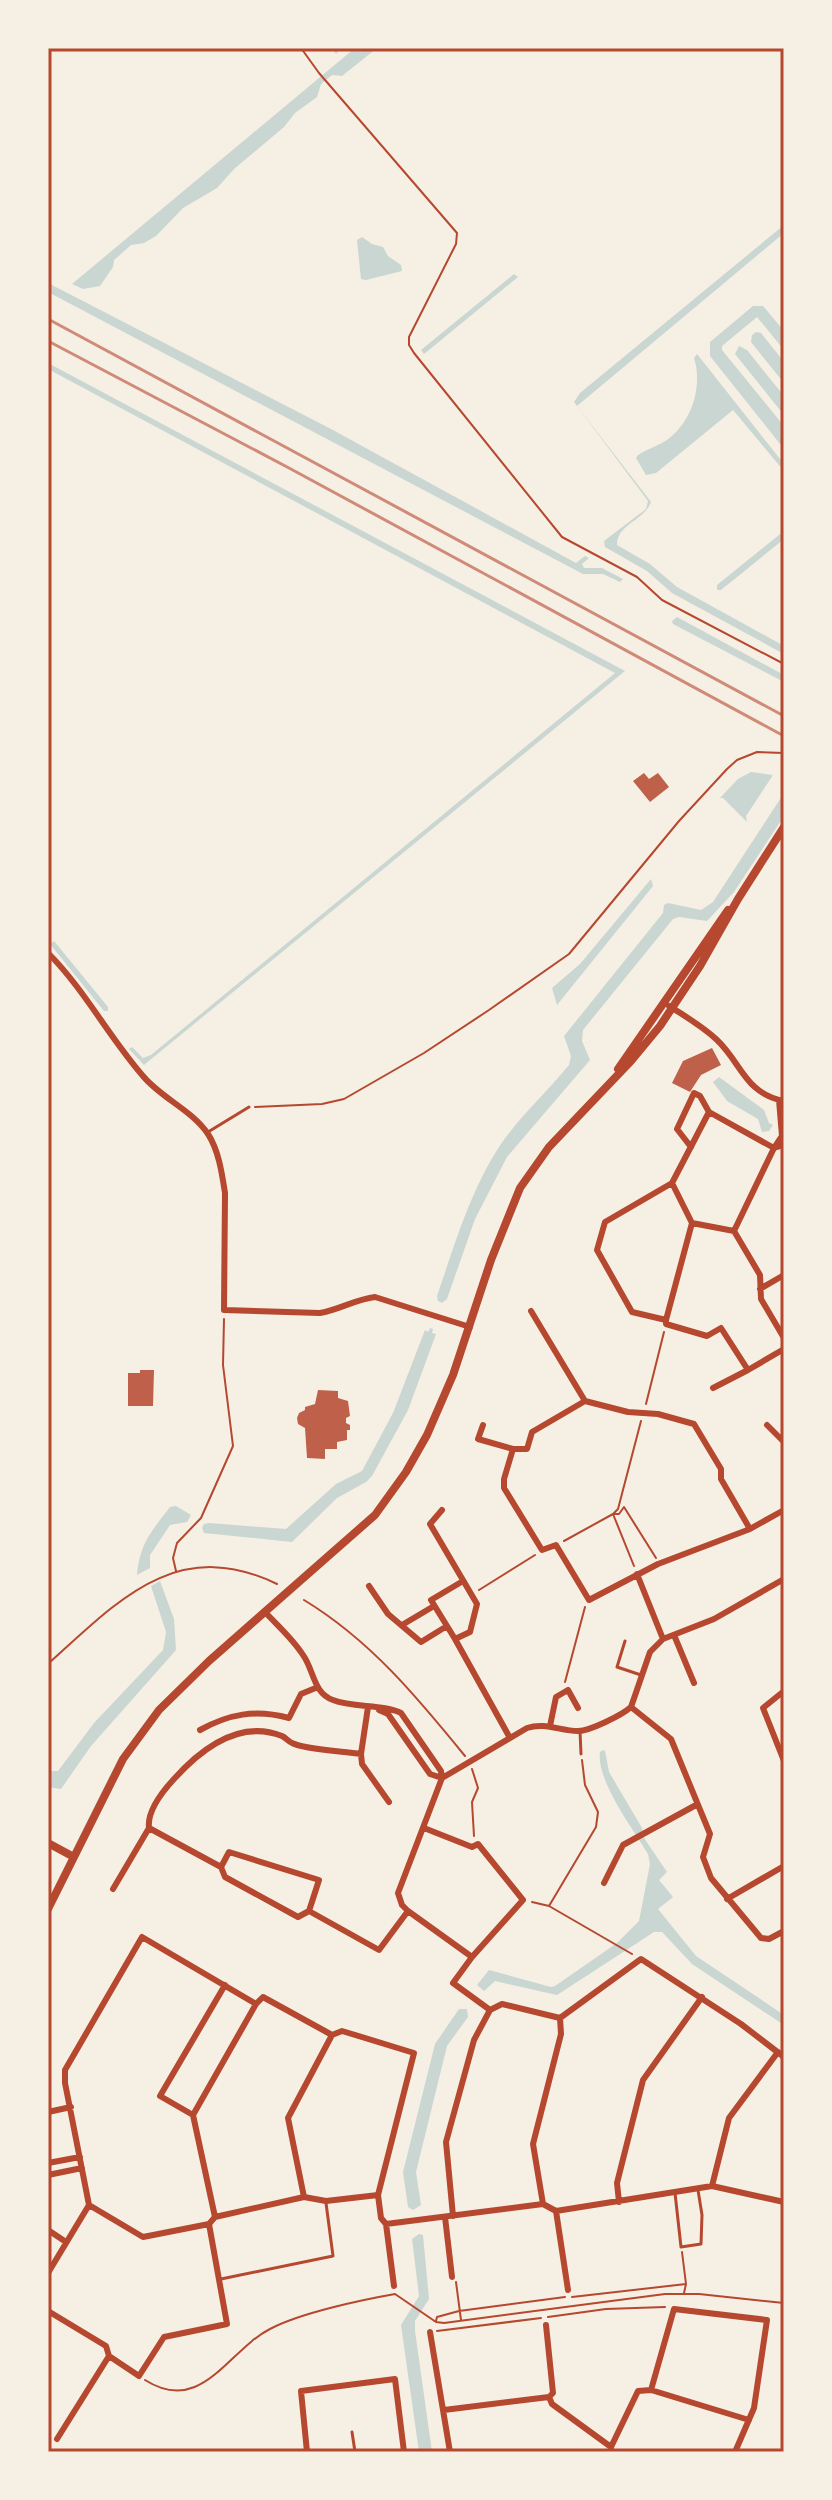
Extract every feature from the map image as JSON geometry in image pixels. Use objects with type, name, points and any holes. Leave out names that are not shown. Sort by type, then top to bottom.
[{"type":"main road","points":[[48,1909],[123,1759],[159,1710],[209,1661],[375,1515],[395,1488],[427,1435],[453,1375],[496,1247],[520,1188],[549,1147],[637,1054],[727,922],[738,899],[784,827]]},
{"type":"main road","points":[[48,1843],[72,1856]]},
{"type":"street","points":[[48,953],[144,1078],[207,1133],[217,1155],[225,1193],[224,1310],[320,1313],[375,1297],[470,1327]]},
{"type":"street","points":[[668,1005],[716,1040],[752,1086],[782,1101],[782,1136],[734,1231]]},
{"type":"street","points":[[691,1147],[677,1129],[694,1093],[700,1096],[709,1112],[774,1148],[784,1145]]},
{"type":"street","points":[[709,1112],[672,1183],[605,1222],[597,1250],[632,1312],[707,1336],[721,1328],[748,1370]]},
{"type":"street","points":[[666,1322],[692,1223],[672,1183]]},
{"type":"street","points":[[692,1223],[734,1231],[760,1275],[761,1299],[784,1338]]},
{"type":"street","points":[[760,1289],[784,1275]]},
{"type":"street","points":[[531,1311],[585,1401]]},
{"type":"street","points":[[713,1388],[784,1349]]},
{"type":"street","points":[[483,1425],[478,1439],[513,1449],[527,1449],[532,1432],[585,1401],[694,1424],[721,1469],[721,1479],[750,1529]]},
{"type":"street","points":[[767,1425],[784,1442]]},
{"type":"street","points":[[513,1449],[504,1488],[542,1550],[556,1545],[589,1600],[658,1564],[750,1529],[784,1510]]},
{"type":"street","points":[[442,1510],[430,1524],[477,1604],[470,1632],[455,1639]]},
{"type":"street","points":[[637,1574],[663,1639]]},
{"type":"street","points":[[265,1612],[304,1655],[318,1687],[331,1700],[388,1714],[430,1774],[442,1778],[537,1724],[580,1731],[625,1712],[631,1707],[650,1652],[663,1639],[714,1619],[784,1579]]},
{"type":"street","points":[[463,1581],[431,1600],[510,1738]]},
{"type":"street","points":[[369,1586],[388,1614],[421,1642],[447,1626]]},
{"type":"street","points":[[402,1625],[434,1606]]},
{"type":"street","points":[[674,1635],[694,1683]]},
{"type":"street","points":[[200,1730],[229,1716],[252,1712],[289,1718],[301,1694],[318,1687]]},
{"type":"street","points":[[550,1726],[556,1697],[568,1690],[578,1708]]},
{"type":"street","points":[[784,1691],[763,1708],[784,1761]]},
{"type":"street","points":[[368,1707],[362,1764],[389,1802]]},
{"type":"street","points":[[631,1707],[671,1739],[710,1834],[703,1857],[711,1878],[755,1933],[765,1940],[784,1931]]},
{"type":"street","points":[[377,1709],[394,1709],[401,1713],[436,1762],[442,1778],[399,1888],[402,1905],[472,1957]]},
{"type":"street","points":[[113,1889],[149,1828],[148,1818],[170,1784],[190,1761],[221,1740],[235,1733],[262,1732],[283,1737],[293,1744],[361,1754]]},
{"type":"street","points":[[604,1883],[623,1845],[696,1805]]},
{"type":"street","points":[[149,1828],[221,1867],[225,1877],[298,1917],[309,1911],[319,1880],[229,1852],[221,1867]]},
{"type":"street","points":[[424,1828],[472,1847],[478,1844],[523,1900],[453,1983],[490,2010]]},
{"type":"street","points":[[727,1899],[784,1866]]},
{"type":"street","points":[[309,1911],[379,1950],[408,1911]]},
{"type":"street","points":[[48,2273],[89,2205],[65,2070],[142,1937],[256,2004]]},
{"type":"street","points":[[452,2277],[446,2142],[474,2040],[490,2010],[502,2004],[560,2018],[641,1959],[702,1997],[781,2055],[729,2118],[712,2186]]},
{"type":"street","points":[[193,2115],[160,2096],[225,1985]]},
{"type":"street","points":[[215,2217],[193,2115],[256,2004],[263,1997],[332,2035]]},
{"type":"street","points":[[619,2202],[617,2183],[643,2080],[702,1997]]},
{"type":"street","points":[[543,2204],[533,2144],[561,2034],[560,2018]]},
{"type":"street","points":[[304,2197],[288,2118],[332,2035],[342,2031],[414,2053],[378,2195],[381,2218],[386,2224],[394,2286]]},
{"type":"street","points":[[48,2112],[71,2107]]},
{"type":"street","points":[[48,2163],[80,2157]]},
{"type":"street","points":[[48,2175],[82,2168]]},
{"type":"street","points":[[386,2224],[543,2204],[556,2211],[712,2186],[784,2202]]},
{"type":"street","points":[[89,2205],[143,2237],[209,2224],[215,2217],[304,2197],[326,2201],[378,2195]]},
{"type":"street","points":[[556,2211],[568,2290]]},
{"type":"street","points":[[48,2311],[106,2346],[109,2356],[139,2376],[164,2337],[227,2324],[209,2224]]},
{"type":"street","points":[[48,2230],[66,2242]]},
{"type":"street","points":[[651,2390],[674,2309],[767,2320],[754,2408],[735,2452]]},
{"type":"street","points":[[444,2410],[549,2397],[553,2393],[546,2325]]},
{"type":"street","points":[[430,2332],[450,2452]]},
{"type":"street","points":[[57,2439],[109,2356]]},
{"type":"street","points":[[307,2452],[301,2391],[395,2379],[404,2452]]},
{"type":"street","points":[[549,2397],[552,2404],[611,2449],[638,2391],[651,2390],[749,2420]]},
{"type":"lane","points":[[207,1133],[249,1107]]},
{"type":"lane","points":[[625,1641],[617,1667],[641,1675]]},
{"type":"lane","points":[[580,1731],[581,1754]]},
{"type":"lane","points":[[675,2193],[681,2247],[701,2244],[702,2215],[698,2190]]},
{"type":"lane","points":[[221,2279],[333,2256],[326,2201]]},
{"type":"lane","points":[[352,2432],[355,2452]]},
{"type":"path","points":[[301,48],[457,233],[456,244],[409,337],[414,353],[562,537],[637,577],[662,600],[784,664]]},
{"type":"path","points":[[249,1107],[322,1104],[344,1099],[424,1053],[489,1010],[569,954],[679,821],[737,760],[757,752],[784,753]]},
{"type":"path","points":[[176,1571],[173,1558],[177,1543],[201,1518],[233,1446],[223,1365],[224,1310]]},
{"type":"path","points":[[556,1545],[618,1509],[666,1322]]},
{"type":"path","points":[[613,1514],[619,1514],[624,1507],[658,1564]]},
{"type":"path","points":[[613,1514],[637,1574]]},
{"type":"path","points":[[472,1595],[542,1550]]},
{"type":"path","points":[[48,1664],[127,1595],[162,1575],[223,1568],[253,1574],[277,1584]]},
{"type":"path","points":[[304,1600],[368,1647],[429,1713],[469,1763],[478,1788],[472,1802],[473,1835],[478,1844]]},
{"type":"path","points":[[568,1690],[564,1686],[565,1679],[589,1600]]},
{"type":"path","points":[[549,1906],[596,1827],[598,1817],[585,1785],[581,1754]]},
{"type":"path","points":[[523,1900],[549,1906],[626,1951]]},
{"type":"path","points":[[681,2247],[686,2284],[683,2294]]},
{"type":"path","points":[[452,2277],[455,2279],[461,2321]]},
{"type":"path","points":[[436,2322],[437,2317],[459,2311],[686,2284]]},
{"type":"path","points":[[139,2376],[157,2387],[189,2388],[207,2382],[268,2329],[395,2294],[436,2322],[683,2294],[784,2303]]},
{"type":"path","points":[[430,2332],[606,2309],[674,2309]]},
{"type":"shaded area","points":[[355,48],[377,48],[342,76],[332,75],[321,84],[317,97],[295,113],[284,127],[234,169],[217,188],[183,208],[156,236],[144,243],[131,245],[114,260],[113,267],[100,286],[83,289],[72,284]]},
{"type":"shaded area","points":[[784,225],[784,233],[577,406],[651,502],[643,514],[621,532],[617,545],[650,564],[677,587],[784,646],[784,654],[672,593],[647,571],[605,547],[604,541],[646,509],[648,501],[574,402],[580,393]]},
{"type":"shaded area","points":[[362,237],[383,247],[388,256],[401,265],[402,271],[361,279],[357,240]]},
{"type":"shaded area","points":[[514,274],[518,277],[424,354],[421,350]]},
{"type":"shaded area","points":[[48,283],[331,429],[576,563],[585,556],[589,558],[582,564],[584,568],[602,568],[623,579],[620,582],[603,574],[583,574],[48,292]]},
{"type":"shaded area","points":[[753,306],[763,306],[784,331],[784,350],[757,317],[722,346],[722,350],[784,426],[784,449],[710,356],[710,342]]},
{"type":"shaded area","points":[[756,332],[761,333],[784,362],[784,383],[751,342]]},
{"type":"shaded area","points":[[739,346],[747,350],[784,396],[784,415],[735,354]]},
{"type":"shaded area","points":[[697,354],[784,464],[784,471],[733,410],[656,473],[646,475],[636,458],[638,455],[667,440],[689,414],[696,392],[694,358]]},
{"type":"shaded area","points":[[48,363],[625,671],[144,1065],[129,1049],[132,1047],[143,1058],[151,1055],[615,673],[48,369]]},
{"type":"shaded area","points":[[784,531],[784,539],[721,590],[717,590],[717,585]]},
{"type":"shaded area","points":[[677,617],[784,675],[784,682],[673,624]]},
{"type":"shaded area","points":[[751,772],[773,775],[746,816],[747,822],[720,798],[738,779]]},
{"type":"shaded area","points":[[784,793],[784,816],[734,892],[707,921],[673,919],[583,1030],[582,1041],[590,1060],[507,1157],[475,1219],[447,1299],[442,1303],[438,1301],[437,1296],[464,1218],[480,1180],[517,1123],[569,1065],[571,1056],[564,1036],[663,913],[664,905],[668,903],[701,910],[713,902]]},
{"type":"shaded area","points":[[651,879],[653,886],[557,1005],[552,988],[580,964]]},
{"type":"shaded area","points":[[54,941],[108,1007],[108,1011],[104,1011],[50,944]]},
{"type":"shaded area","points":[[719,1077],[764,1110],[769,1123],[773,1125],[769,1131],[762,1132],[758,1119],[727,1101],[713,1082]]},
{"type":"shaded area","points":[[430,1328],[436,1334],[408,1410],[366,1482],[337,1498],[292,1542],[204,1533],[204,1524],[209,1523],[286,1529],[336,1484],[362,1471],[393,1413],[425,1330],[428,1332]]},
{"type":"shaded area","points":[[176,1506],[191,1515],[187,1522],[170,1525],[150,1555],[150,1568],[137,1575],[147,1539],[170,1507]]},
{"type":"shaded area","points":[[160,1581],[174,1619],[176,1650],[91,1746],[61,1789],[48,1787],[48,1771],[58,1771],[94,1723],[163,1650],[166,1632],[151,1586]]},
{"type":"shaded area","points":[[603,1750],[609,1772],[642,1828],[644,1838],[667,1872],[659,1880],[673,1897],[658,1909],[696,1956],[784,2015],[784,2025],[692,1964],[662,1932],[654,1932],[557,1995],[495,1981],[484,1991],[477,1985],[489,1970],[555,1986],[617,1943],[639,1921],[650,1864],[648,1854],[609,1790],[600,1763],[600,1752]]},
{"type":"shaded area","points":[[459,2009],[467,2009],[468,2017],[447,2046],[416,2172],[421,2205],[413,2210],[408,2207],[403,2172],[435,2044]]},
{"type":"shaded area","points":[[423,2235],[429,2299],[415,2321],[415,2331],[432,2452],[419,2452],[401,2325],[419,2296],[412,2239]]},
{"type":"building","points":[[644,773],[649,779],[658,773],[669,787],[650,802],[633,781]]},
{"type":"building","points":[[712,1048],[721,1065],[701,1075],[690,1092],[672,1083],[683,1061]]},
{"type":"building","points":[[140,1370],[154,1370],[153,1406],[128,1406],[128,1373],[140,1373]]},
{"type":"building","points":[[318,1390],[338,1391],[338,1398],[348,1401],[350,1416],[346,1418],[346,1423],[350,1425],[347,1440],[337,1442],[337,1449],[325,1449],[325,1459],[307,1458],[305,1428],[298,1424],[297,1418],[305,1407],[315,1404]]},
{"type":"waterway","points":[[335,48],[336,52]]},
{"type":"railway","points":[[48,319],[784,716]]},
{"type":"railway","points":[[48,341],[784,736]]}]
